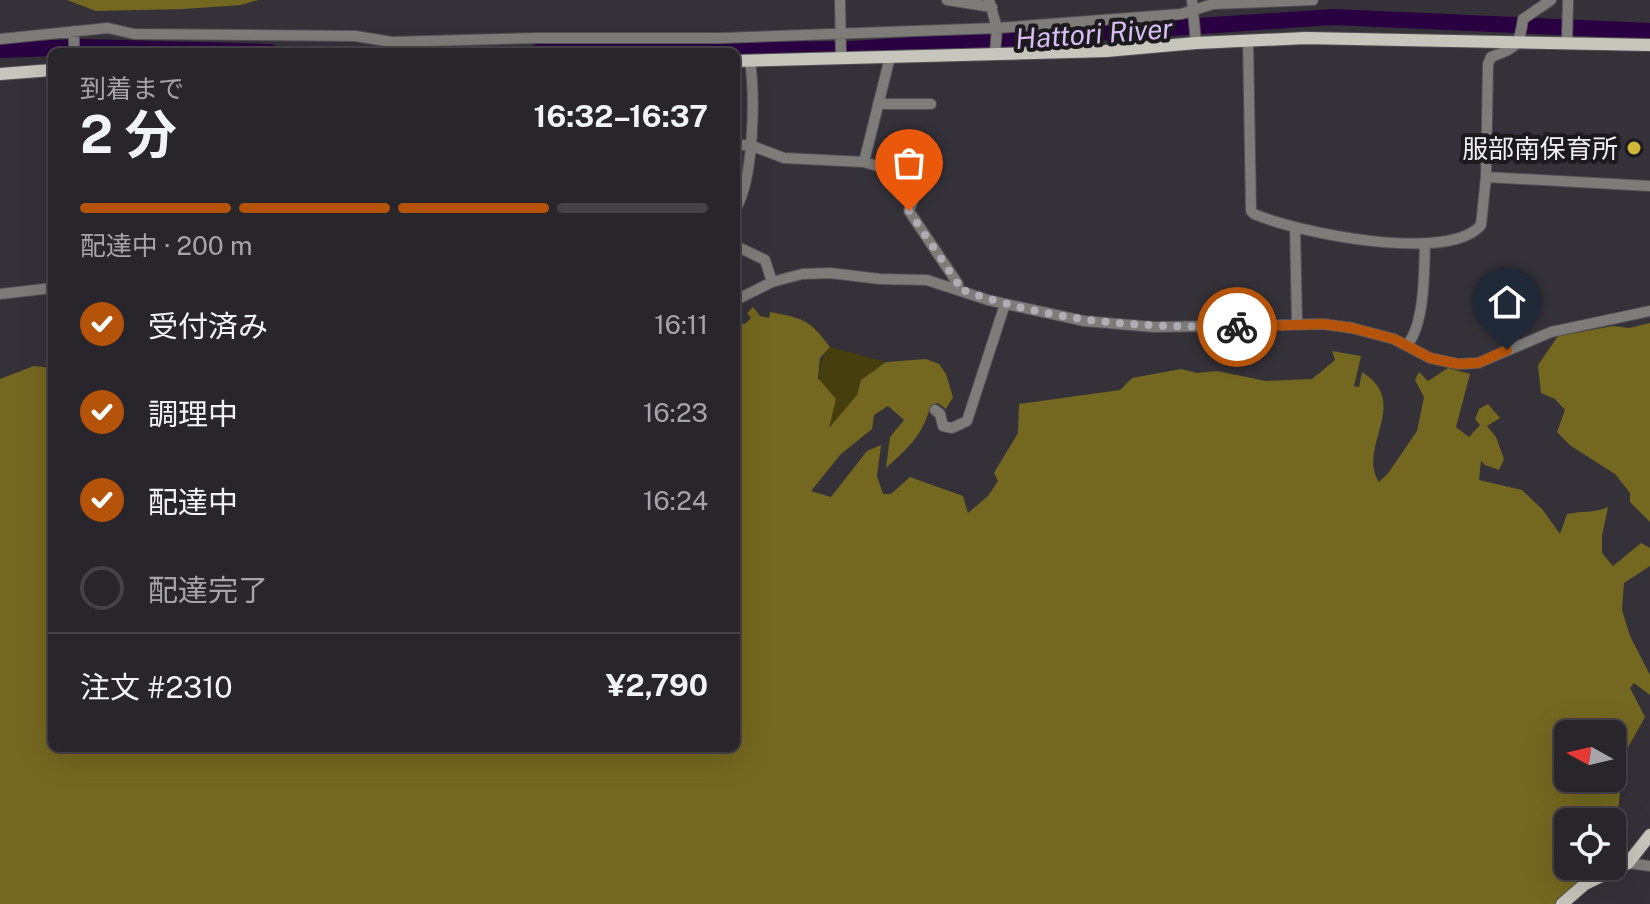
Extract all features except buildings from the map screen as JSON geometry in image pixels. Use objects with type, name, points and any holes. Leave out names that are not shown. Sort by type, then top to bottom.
[{"type":"main road","points":[[740,61],[996,51],[1106,51],[1195,40],[1520,38],[1650,45]]},
{"type":"main road","points":[[0,74],[48,70]]},
{"type":"main road","points":[[1562,904],[1585,884],[1628,863],[1650,835]]},
{"type":"street","points":[[840,0],[841,56]]},
{"type":"street","points":[[947,0],[990,4],[996,30],[996,51]]},
{"type":"street","points":[[0,39],[108,28],[134,34],[355,36],[392,42],[722,38],[996,30],[1194,10],[1213,4],[1313,0]]},
{"type":"street","points":[[1248,40],[1251,211],[1260,217],[1327,235],[1425,244],[1462,237],[1476,232],[1481,225],[1486,177],[1488,64],[1491,57],[1515,47],[1523,19],[1551,0]]},
{"type":"street","points":[[1567,39],[1568,0]]},
{"type":"street","points":[[1194,10],[1195,40]]},
{"type":"street","points":[[74,33],[74,48]]},
{"type":"street","points":[[537,38],[537,48]]},
{"type":"street","points":[[864,162],[890,57]]},
{"type":"street","points":[[740,202],[750,173],[753,83],[750,61]]},
{"type":"street","points":[[878,104],[931,104]]},
{"type":"street","points":[[740,145],[750,145],[784,158],[864,162],[894,171],[917,187],[909,211],[958,284],[957,288]]},
{"type":"street","points":[[1486,177],[1650,186]]},
{"type":"street","points":[[1295,227],[1297,324]]},
{"type":"street","points":[[1408,344],[1414,335],[1422,291],[1425,244]]},
{"type":"street","points":[[740,248],[765,260],[772,282]]},
{"type":"street","points":[[740,298],[772,282],[802,274],[927,280],[1005,304],[1084,321],[1154,327],[1323,324],[1352,328],[1408,344],[1430,358],[1458,364],[1478,363],[1551,332],[1650,311]]},
{"type":"street","points":[[0,294],[48,288]]},
{"type":"street","points":[[935,410],[940,414],[943,426],[952,428],[967,421],[1005,304]]},
{"type":"street","points":[[1628,863],[1650,866]]},
{"type":"shaded area","points":[[67,0],[258,0],[241,5],[184,9],[96,11]]},
{"type":"shaded area","points":[[753,307],[760,316],[769,318],[770,312],[791,316],[816,330],[830,347],[820,358],[818,378],[836,399],[829,428],[857,395],[861,380],[886,362],[926,359],[939,364],[946,374],[953,397],[946,409],[938,403],[931,405],[924,425],[902,453],[886,468],[890,437],[904,420],[888,406],[874,415],[872,429],[841,454],[811,491],[831,497],[867,451],[881,445],[877,476],[883,494],[891,494],[910,477],[963,496],[968,513],[988,496],[998,481],[994,473],[1018,433],[1019,404],[1120,390],[1132,378],[1181,369],[1197,373],[1217,371],[1266,381],[1312,379],[1335,360],[1332,351],[1361,356],[1354,386],[1359,387],[1362,372],[1376,384],[1383,397],[1374,454],[1374,468],[1379,482],[1417,431],[1424,397],[1415,380],[1419,372],[1428,381],[1448,368],[1470,374],[1456,427],[1469,437],[1480,425],[1475,419],[1479,409],[1488,404],[1500,418],[1487,426],[1496,437],[1504,459],[1499,470],[1481,461],[1479,480],[1522,490],[1542,509],[1560,534],[1567,514],[1608,507],[1602,553],[1613,566],[1641,543],[1650,548],[1650,566],[1624,583],[1622,610],[1630,636],[1650,675],[1650,695],[1634,683],[1630,688],[1645,717],[1626,751],[1626,720],[1554,720],[1554,792],[1620,792],[1619,808],[1554,808],[1554,880],[1583,880],[1555,904],[0,904],[0,379],[34,366],[48,368],[48,752],[740,752],[740,323],[745,324],[751,318],[747,313]]},
{"type":"shaded area","points":[[1650,323],[1650,522],[1630,502],[1630,493],[1615,474],[1571,446],[1557,432],[1565,410],[1555,399],[1541,393],[1538,365],[1558,336]]},
{"type":"shaded area","points":[[830,347],[886,362],[861,380],[857,395],[828,430],[819,376],[824,356]]},
{"type":"waterway","name":"Hattori River","points":[[740,50],[853,49],[1334,17],[1650,31]]},
{"type":"waterway","name":"Hattori River","points":[[0,50],[48,48]]},
{"type":"waterway","name":"Hattori River","points":[[55,48],[120,48]]},
{"type":"way so far","points":[[909,211],[958,284],[957,288],[988,300],[1084,321],[1154,327],[1237,327]]},
{"type":"place","name":"服部南保育所","points":[[1634,148]]},
{"type":"route","points":[[1237,327],[1323,324],[1352,328],[1408,344],[1430,358],[1458,364],[1478,363],[1507,350]]}]
